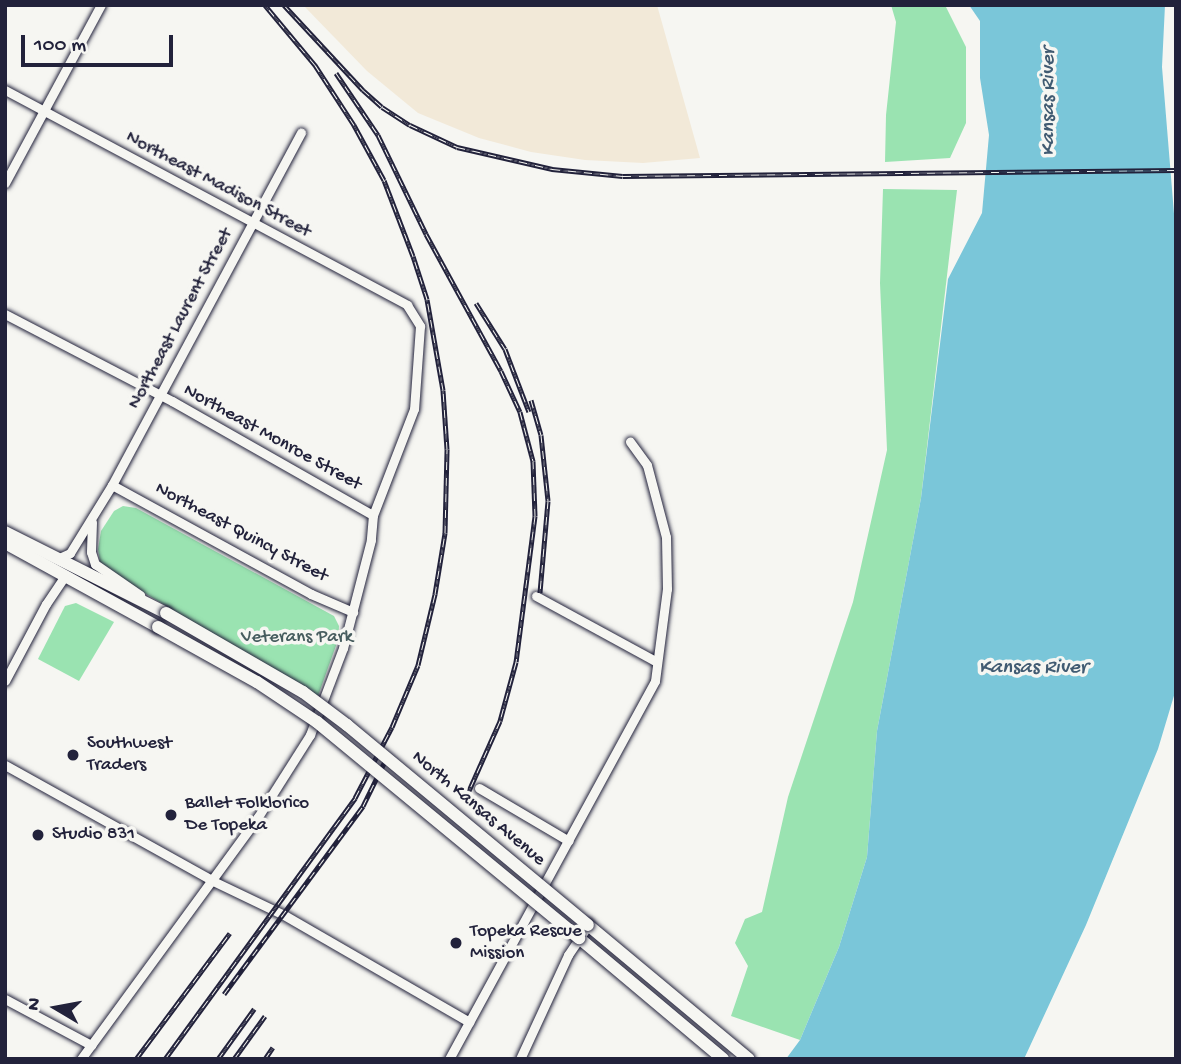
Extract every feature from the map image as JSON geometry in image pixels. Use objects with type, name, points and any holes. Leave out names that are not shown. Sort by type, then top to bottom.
[{"type":"main road","points":[[5,532],[162,611]]},
{"type":"main road","points":[[5,542],[65,576]]},
{"type":"main road","name":"North Kansas Avenue","points":[[65,576],[257,682],[317,722],[723,1059]]},
{"type":"main road","name":"North Kansas Avenue","points":[[162,611],[261,665],[314,700],[749,1059]]},
{"type":"street","points":[[5,183],[101,5]]},
{"type":"street","name":"Northeast Madison Street","points":[[5,90],[407,305],[414,312],[420,326],[414,410],[373,515]]},
{"type":"street","name":"Northeast Laurent Street","points":[[60,558],[70,553],[92,521],[301,132]]},
{"type":"street","name":"Northeast Monroe Street","points":[[5,314],[160,395],[373,515]]},
{"type":"street","points":[[449,1059],[655,681],[655,661],[667,589],[666,537],[647,465],[630,442]]},
{"type":"street","name":"Northeast Quincy Street","points":[[112,485],[312,594],[353,612]]},
{"type":"street","points":[[81,1059],[213,881],[301,754],[328,690],[353,612],[371,540],[373,515]]},
{"type":"street","name":"Northeast Laurent Street","points":[[92,521],[91,552],[95,564],[162,611]]},
{"type":"street","points":[[5,681],[46,604],[65,576]]},
{"type":"street","points":[[536,596],[655,661]]},
{"type":"street","points":[[5,765],[213,881],[284,915],[469,1022]]},
{"type":"street","points":[[479,788],[569,841]]},
{"type":"street","points":[[520,1059],[561,970],[588,925]]},
{"type":"street","points":[[5,999],[91,1045]]},
{"type":"shaded area","points":[[303,5],[657,5],[700,158],[643,163],[585,160],[531,152],[479,138],[418,113],[367,71]]},
{"type":"green space","points":[[891,5],[945,5],[966,47],[966,123],[950,158],[885,162],[886,115],[896,22]]},
{"type":"green space","points":[[883,189],[957,190],[921,498],[877,731],[867,857],[839,947],[800,1040],[731,1016],[748,966],[735,943],[745,919],[762,912],[788,797],[853,602],[887,450],[880,283]]},
{"type":"green space","name":"Veterans Park","points":[[123,506],[136,508],[334,616],[339,626],[338,640],[318,696],[146,594],[100,562],[98,549],[101,531],[114,511]]},
{"type":"green space","points":[[76,603],[114,622],[79,681],[38,659],[65,606]]},
{"type":"water","name":"Kansas River","points":[[969,5],[1165,5],[1162,67],[1176,238],[1176,689],[1158,749],[1086,925],[1024,1059],[786,1059],[800,1040],[839,947],[867,857],[877,731],[921,498],[948,279],[982,213],[989,135],[980,78],[980,21]]},
{"type":"railway","points":[[165,1059],[355,798],[392,727],[418,665],[435,594],[445,533],[447,449],[443,390],[427,299],[413,256],[384,180],[354,125],[315,65],[265,5]]},
{"type":"railway","points":[[284,5],[363,90],[382,107],[410,125],[457,147],[552,169],[623,176],[1176,170]]},
{"type":"railway","points":[[336,73],[378,135],[426,234],[501,371],[520,412],[533,461],[535,516],[516,662],[500,721],[467,795]]},
{"type":"railway","points":[[476,303],[505,349],[529,412]]},
{"type":"railway","points":[[531,400],[541,435],[548,501],[540,593]]},
{"type":"railway","points":[[224,994],[363,806],[388,755]]},
{"type":"railway","points":[[136,1059],[230,933]]},
{"type":"railway","points":[[218,1059],[254,1009]]},
{"type":"railway","points":[[234,1059],[265,1016]]},
{"type":"railway","points":[[265,1059],[273,1047]]},
{"type":"place","name":"Southwest Traders","points":[[73,755]]},
{"type":"place","name":"Ballet Folklorico De Topeka","points":[[171,815]]},
{"type":"place","name":"Studio 831","points":[[38,835]]},
{"type":"place","name":"Topeka Rescue Mission","points":[[456,943]]}]
